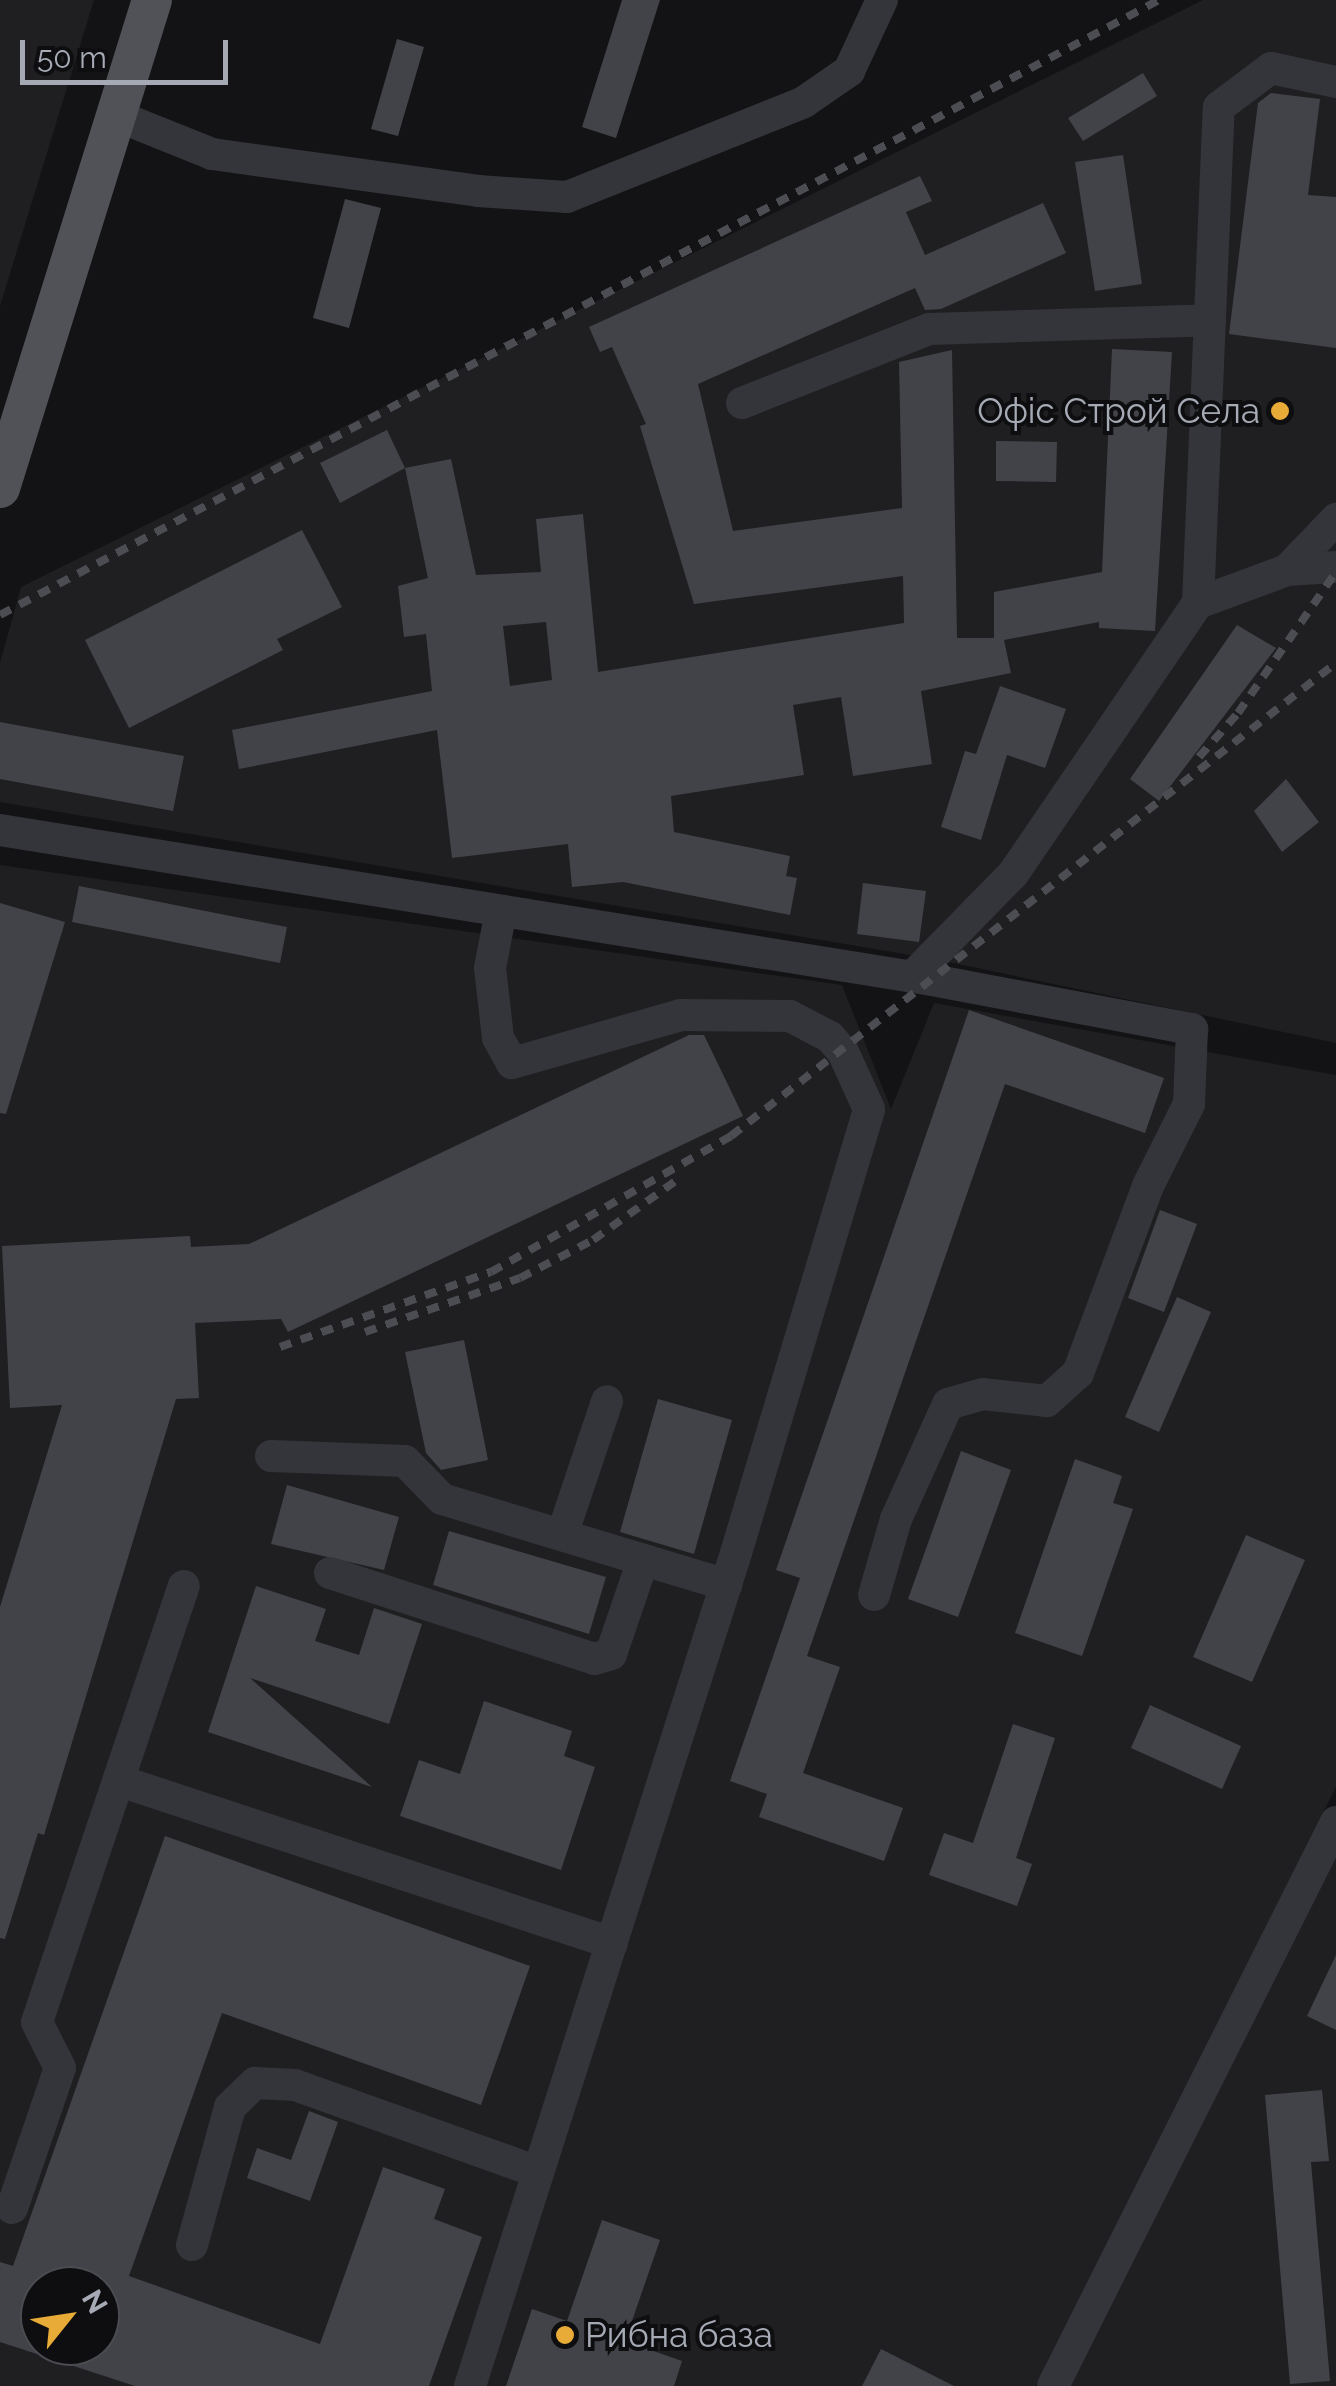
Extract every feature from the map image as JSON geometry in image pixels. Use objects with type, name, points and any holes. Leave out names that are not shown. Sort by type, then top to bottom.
[{"type":"main road","points":[[0,488],[120,116],[152,0]]},
{"type":"lane","points":[[120,116],[212,154],[567,197],[758,116],[804,102],[848,71],[882,0]]},
{"type":"lane","points":[[912,977],[1013,874],[1198,603],[1219,107],[1271,68],[1336,82]]},
{"type":"lane","points":[[742,403],[929,329],[1210,320]]},
{"type":"lane","points":[[1287,570],[1336,518]]},
{"type":"lane","points":[[1198,603],[1287,570],[1336,567]]},
{"type":"lane","points":[[0,830],[912,977],[1192,1029],[1189,1104],[1148,1186],[1078,1373],[1046,1401],[983,1394],[948,1404],[896,1519],[874,1595]]},
{"type":"lane","points":[[470,2386],[726,1585],[869,1110],[843,1052],[790,1016],[681,1015],[512,1063],[498,1038],[490,968],[501,910]]},
{"type":"lane","points":[[562,1535],[607,1401]]},
{"type":"lane","points":[[271,1456],[405,1461],[442,1500],[726,1585]]},
{"type":"lane","points":[[330,1573],[594,1659],[611,1654],[643,1560]]},
{"type":"lane","points":[[12,2208],[60,2068],[36,2022],[184,1586]]},
{"type":"lane","points":[[120,1781],[612,1943]]},
{"type":"lane","points":[[1053,2386],[1336,1822]]},
{"type":"lane","points":[[192,2245],[230,2107],[255,2083],[295,2086],[538,2172]]},
{"type":"shaded area","points":[[0,0],[94,0],[0,306]]},
{"type":"shaded area","points":[[1203,0],[1336,0],[1336,1043],[934,959],[0,802],[0,663],[21,587]]},
{"type":"shaded area","points":[[0,865],[842,985],[891,1109],[934,1003],[1336,1075],[1336,1787],[1036,2386],[0,2386]]},
{"type":"shaded area","points":[[1336,1855],[1336,2386],[1061,2386]]},
{"type":"building","points":[[622,0],[660,0],[616,138],[582,127]]},
{"type":"building","points":[[397,39],[424,47],[398,136],[371,129]]},
{"type":"building","points":[[1143,73],[1157,96],[1083,141],[1068,118]]},
{"type":"building","points":[[1271,93],[1320,99],[1308,195],[1336,197],[1336,348],[1229,334],[1258,103]]},
{"type":"building","points":[[1123,155],[1142,284],[1095,291],[1075,162]]},
{"type":"building","points":[[920,176],[932,201],[906,212],[925,255],[1043,203],[1066,253],[941,309],[925,310],[915,288],[698,384],[733,531],[902,508],[899,362],[952,350],[957,638],[994,638],[994,592],[1102,572],[1112,349],[1172,352],[1155,631],[1099,628],[1099,622],[1004,640],[1011,673],[921,691],[932,764],[853,776],[841,697],[793,705],[804,775],[671,796],[674,832],[790,856],[786,876],[797,878],[790,915],[623,882],[572,887],[568,844],[452,858],[437,730],[239,769],[232,730],[432,691],[426,634],[404,637],[398,586],[428,578],[405,468],[451,459],[476,575],[541,572],[536,519],[583,514],[598,672],[904,623],[903,576],[694,604],[640,426],[646,424],[612,347],[600,352],[589,327]],"holes":[[[546,622],[552,680],[510,686],[503,626]]]},
{"type":"building","points":[[345,199],[381,208],[349,328],[313,318]]},
{"type":"building","points":[[387,430],[405,468],[340,503],[320,463]]},
{"type":"building","points":[[996,441],[1057,442],[1056,482],[996,481]]},
{"type":"building","points":[[302,530],[342,607],[277,639],[283,650],[129,728],[85,640]]},
{"type":"building","points":[[1237,625],[1276,648],[1159,801],[1130,779]]},
{"type":"building","points":[[1000,686],[1066,709],[1045,768],[1007,755],[981,840],[941,827],[965,751],[976,754]]},
{"type":"building","points":[[0,722],[184,756],[173,811],[0,779]]},
{"type":"building","points":[[1286,779],[1319,822],[1282,852],[1254,811]]},
{"type":"building","points":[[863,883],[926,891],[919,942],[857,934]]},
{"type":"building","points":[[79,886],[287,927],[280,963],[72,922]]},
{"type":"building","points":[[0,903],[65,922],[6,1114],[0,1113]]},
{"type":"building","points":[[969,1010],[1164,1078],[1145,1133],[1005,1084],[807,1656],[840,1667],[803,1773],[903,1808],[884,1861],[759,1817],[767,1794],[730,1781],[800,1578],[776,1570]]},
{"type":"building","points":[[689,1035],[704,1035],[743,1116],[288,1332],[281,1319],[195,1323],[199,1398],[176,1399],[44,1835],[38,1833],[5,1939],[0,1938],[0,1607],[62,1405],[10,1408],[2,1246],[190,1236],[191,1247],[249,1244]]},
{"type":"building","points":[[1160,1210],[1197,1224],[1164,1312],[1128,1298]]},
{"type":"building","points":[[1177,1297],[1211,1312],[1159,1432],[1125,1417]]},
{"type":"building","points":[[464,1340],[488,1460],[441,1470],[426,1453],[405,1352]]},
{"type":"building","points":[[658,1399],[732,1420],[694,1554],[620,1532]]},
{"type":"building","points":[[961,1451],[1011,1470],[958,1617],[908,1599]]},
{"type":"building","points":[[1075,1459],[1122,1476],[1113,1503],[1133,1509],[1082,1656],[1015,1633]]},
{"type":"building","points":[[287,1485],[399,1517],[384,1570],[271,1544]]},
{"type":"building","points":[[449,1531],[606,1577],[589,1634],[433,1585]]},
{"type":"building","points":[[1246,1535],[1305,1560],[1252,1682],[1193,1657]]},
{"type":"building","points":[[256,1586],[326,1609],[315,1641],[359,1655],[374,1608],[422,1624],[389,1724],[250,1678],[372,1787],[208,1732]]},
{"type":"building","points":[[484,1701],[572,1731],[564,1756],[595,1767],[561,1870],[400,1816],[419,1760],[460,1774]]},
{"type":"building","points":[[1150,1705],[1241,1746],[1222,1789],[1131,1748]]},
{"type":"building","points":[[1013,1724],[1055,1738],[1016,1858],[1032,1864],[1017,1906],[929,1875],[944,1833],[973,1843]]},
{"type":"building","points":[[165,1836],[530,1966],[481,2105],[222,2013],[129,2276],[320,2344],[383,2167],[445,2189],[434,2219],[482,2237],[429,2386],[135,2386],[74,2366],[120,2366],[120,2266],[20,2266],[20,2349],[0,2342],[0,2262],[13,2266]]},
{"type":"building","points":[[1336,1955],[1336,2030],[1307,2016]]},
{"type":"building","points":[[1322,2090],[1329,2161],[1311,2162],[1330,2381],[1290,2384],[1265,2095]]},
{"type":"building","points":[[309,2111],[338,2122],[310,2201],[247,2178],[257,2148],[291,2160]]},
{"type":"building","points":[[602,2220],[660,2240],[625,2341],[682,2361],[674,2386],[506,2386],[532,2309],[567,2321]]},
{"type":"building","points":[[881,2349],[954,2386],[862,2386]]},
{"type":"railway","points":[[0,615],[1159,0]]},
{"type":"railway","points":[[1199,757],[1238,713],[1336,572]]},
{"type":"railway","points":[[280,1347],[491,1272],[731,1136],[1336,663]]},
{"type":"railway","points":[[365,1332],[520,1278],[593,1240],[681,1177]]},
{"type":"place","name":"Офіс Строй Села","points":[[1280,411]]},
{"type":"place","name":"Рибна база","points":[[565,2335]]}]
